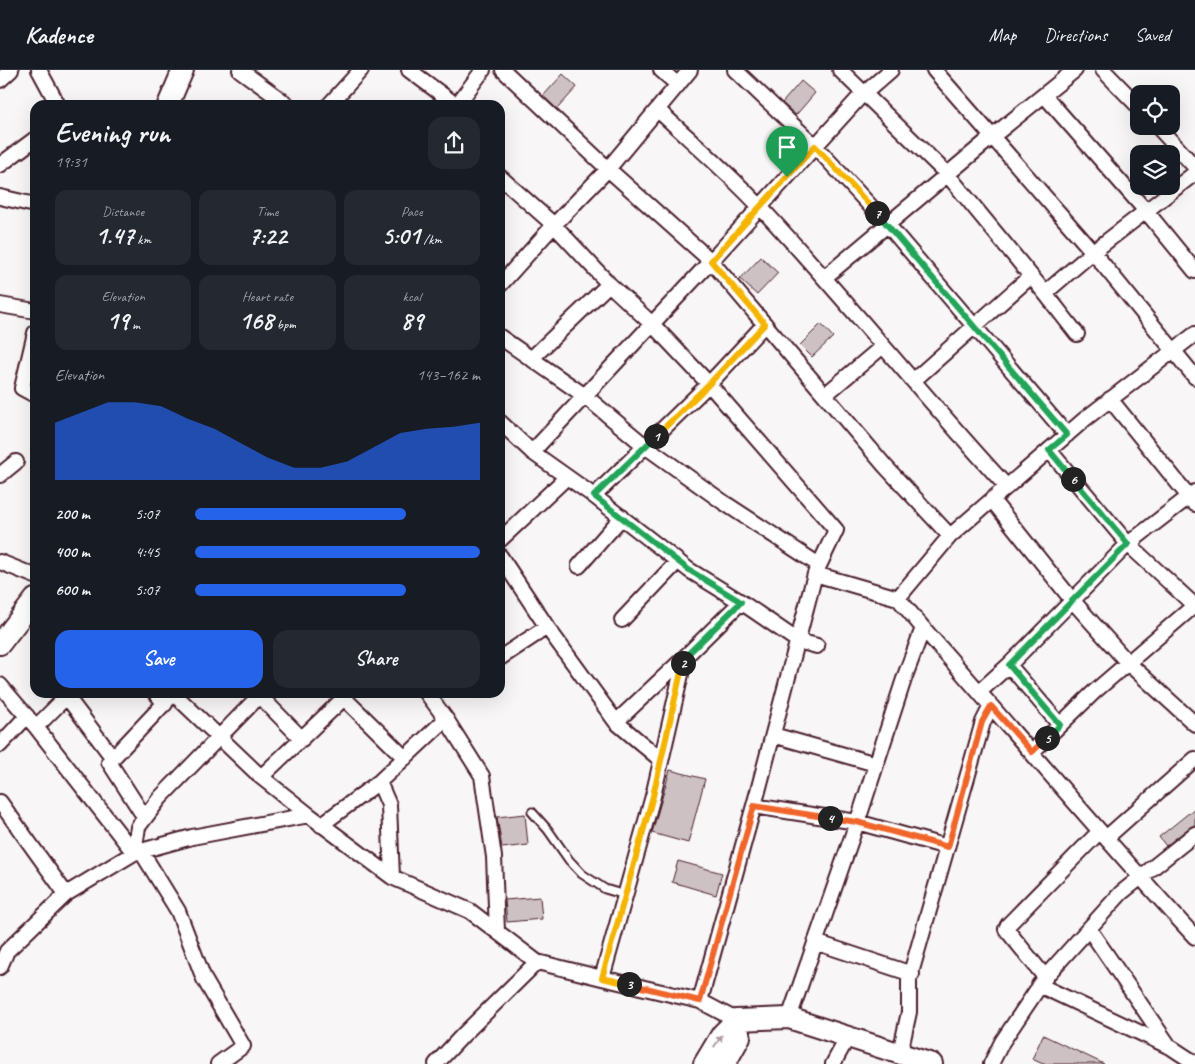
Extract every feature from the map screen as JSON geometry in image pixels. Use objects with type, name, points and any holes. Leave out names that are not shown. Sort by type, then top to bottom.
[{"type":"street","points":[[0,80],[11,70]]},
{"type":"street","points":[[39,70],[55,100]]},
{"type":"street","points":[[170,100],[183,70]]},
{"type":"street","points":[[240,70],[281,100]]},
{"type":"street","points":[[334,100],[361,70]]},
{"type":"street","points":[[409,70],[449,100]]},
{"type":"street","points":[[460,100],[483,70]]},
{"type":"street","points":[[503,70],[608,169],[711,261],[885,466],[950,536]]},
{"type":"street","points":[[661,70],[678,84]]},
{"type":"street","points":[[505,279],[554,224],[608,169],[690,70]]},
{"type":"street","points":[[735,70],[815,146],[887,224],[1067,435]]},
{"type":"street","points":[[840,70],[947,174],[1077,334]]},
{"type":"street","points":[[532,452],[711,261],[815,146],[864,94],[891,70]]},
{"type":"street","points":[[934,70],[1093,252],[1195,377]]},
{"type":"street","points":[[824,278],[947,174],[1075,70]]},
{"type":"street","points":[[1103,70],[1130,98]]},
{"type":"street","points":[[1044,95],[1146,211],[1195,271]]},
{"type":"street","points":[[658,110],[760,207],[824,278],[959,435],[1007,487]]},
{"type":"street","points":[[1165,135],[1195,167]]},
{"type":"street","points":[[0,165],[30,143]]},
{"type":"street","points":[[1045,293],[1093,252],[1195,173]]},
{"type":"street","points":[[505,184],[554,224],[609,284],[652,324],[709,384],[836,530],[817,569],[700,1001]]},
{"type":"street","points":[[0,198],[30,204]]},
{"type":"street","points":[[913,381],[1031,276]]},
{"type":"street","points":[[531,359],[609,284]]},
{"type":"street","points":[[0,305],[30,310]]},
{"type":"street","points":[[594,496],[709,384],[765,324]]},
{"type":"street","points":[[898,598],[950,536],[1110,399],[1195,334]]},
{"type":"street","points":[[505,341],[585,396],[645,446],[817,569],[898,598],[1139,877],[1195,937]]},
{"type":"street","points":[[825,395],[883,346]]},
{"type":"street","points":[[30,354],[22,388],[30,392]]},
{"type":"street","points":[[979,692],[1009,665],[1128,544],[1193,498],[1110,399]]},
{"type":"street","points":[[505,427],[532,452],[622,517],[689,570],[741,602],[798,641],[817,646]]},
{"type":"street","points":[[1032,752],[1094,692],[1195,606],[1128,544],[1049,450]]},
{"type":"street","points":[[0,475],[16,462]]},
{"type":"street","points":[[505,535],[567,477]]},
{"type":"street","points":[[992,500],[1072,600],[1128,663],[1195,724]]},
{"type":"street","points":[[579,566],[622,517]]},
{"type":"street","points":[[622,620],[678,561]]},
{"type":"street","points":[[0,562],[30,574]]},
{"type":"street","points":[[505,564],[547,627],[616,722],[661,760]]},
{"type":"street","points":[[616,722],[741,602]]},
{"type":"street","points":[[0,644],[30,605]]},
{"type":"street","points":[[505,655],[547,627]]},
{"type":"street","points":[[784,1018],[815,942],[857,822],[904,676],[923,628]]},
{"type":"street","points":[[602,978],[653,796],[685,657]]},
{"type":"street","points":[[1009,665],[1060,725]]},
{"type":"street","points":[[0,685],[137,852],[178,910],[204,979],[243,1046],[218,1064]]},
{"type":"street","points":[[0,745],[65,698]]},
{"type":"street","points":[[71,698],[113,758]]},
{"type":"street","points":[[145,818],[109,762],[170,698]]},
{"type":"street","points":[[172,698],[309,816],[392,877],[470,911],[537,962],[700,1001],[736,1020],[784,1018],[901,1059]]},
{"type":"street","points":[[137,852],[138,826],[160,798],[256,698]]},
{"type":"street","points":[[264,698],[302,739]]},
{"type":"street","points":[[262,776],[302,739],[339,698]]},
{"type":"street","points":[[345,698],[405,758]]},
{"type":"street","points":[[430,698],[482,776],[494,857],[497,931]]},
{"type":"street","points":[[901,1059],[909,1012],[909,980],[982,722],[991,706]]},
{"type":"street","points":[[321,825],[379,782],[446,719]]},
{"type":"street","points":[[773,735],[876,764]]},
{"type":"street","points":[[1195,759],[1103,835],[1006,929],[1042,981],[1169,1046],[1195,1063]]},
{"type":"street","points":[[379,782],[389,805],[392,877]]},
{"type":"street","points":[[0,802],[66,894]]},
{"type":"street","points":[[754,806],[857,822],[948,847]]},
{"type":"street","points":[[0,967],[7,952],[66,894],[137,852],[192,837],[309,816]]},
{"type":"street","points":[[991,1064],[1002,1042],[1042,981],[1121,893],[1195,834]]},
{"type":"street","points":[[1089,929],[1169,1046]]},
{"type":"street","points":[[815,942],[912,974]]},
{"type":"street","points":[[436,1064],[537,962]]},
{"type":"street","points":[[784,1018],[795,1027],[844,1044],[901,1059],[932,1064]]},
{"type":"street","points":[[704,1064],[722,1034],[736,1020]]},
{"type":"street","points":[[725,1064],[740,1037],[736,1020]]},
{"type":"street","points":[[833,1064],[844,1044]]},
{"type":"lane","points":[[532,812],[582,874],[605,889],[625,895]]},
{"type":"building","points":[[563,74],[577,87],[557,109],[543,96]]},
{"type":"building","points":[[801,81],[815,93],[796,115],[782,103]]},
{"type":"building","points":[[761,257],[778,273],[757,295],[740,279]]},
{"type":"building","points":[[821,324],[833,337],[812,357],[800,345]]},
{"type":"building","points":[[670,770],[705,779],[688,843],[652,833]]},
{"type":"building","points":[[1195,808],[1195,825],[1166,846],[1159,837]]},
{"type":"building","points":[[525,814],[528,845],[502,848],[497,817]]},
{"type":"building","points":[[678,861],[722,873],[716,895],[672,882]]},
{"type":"building","points":[[540,897],[542,919],[507,922],[505,900]]},
{"type":"building","points":[[1043,1035],[1104,1064],[1043,1064],[1032,1059]]},
{"type":"route","points":[[815,146],[887,224],[1067,435],[1049,450],[1128,544],[1009,665],[1060,725],[1032,752],[991,706],[982,722],[948,847],[857,822],[754,806],[700,1001],[602,978],[653,796],[685,657],[741,602],[689,570],[594,496],[709,384],[765,324],[711,261],[787,177],[815,146]]}]
